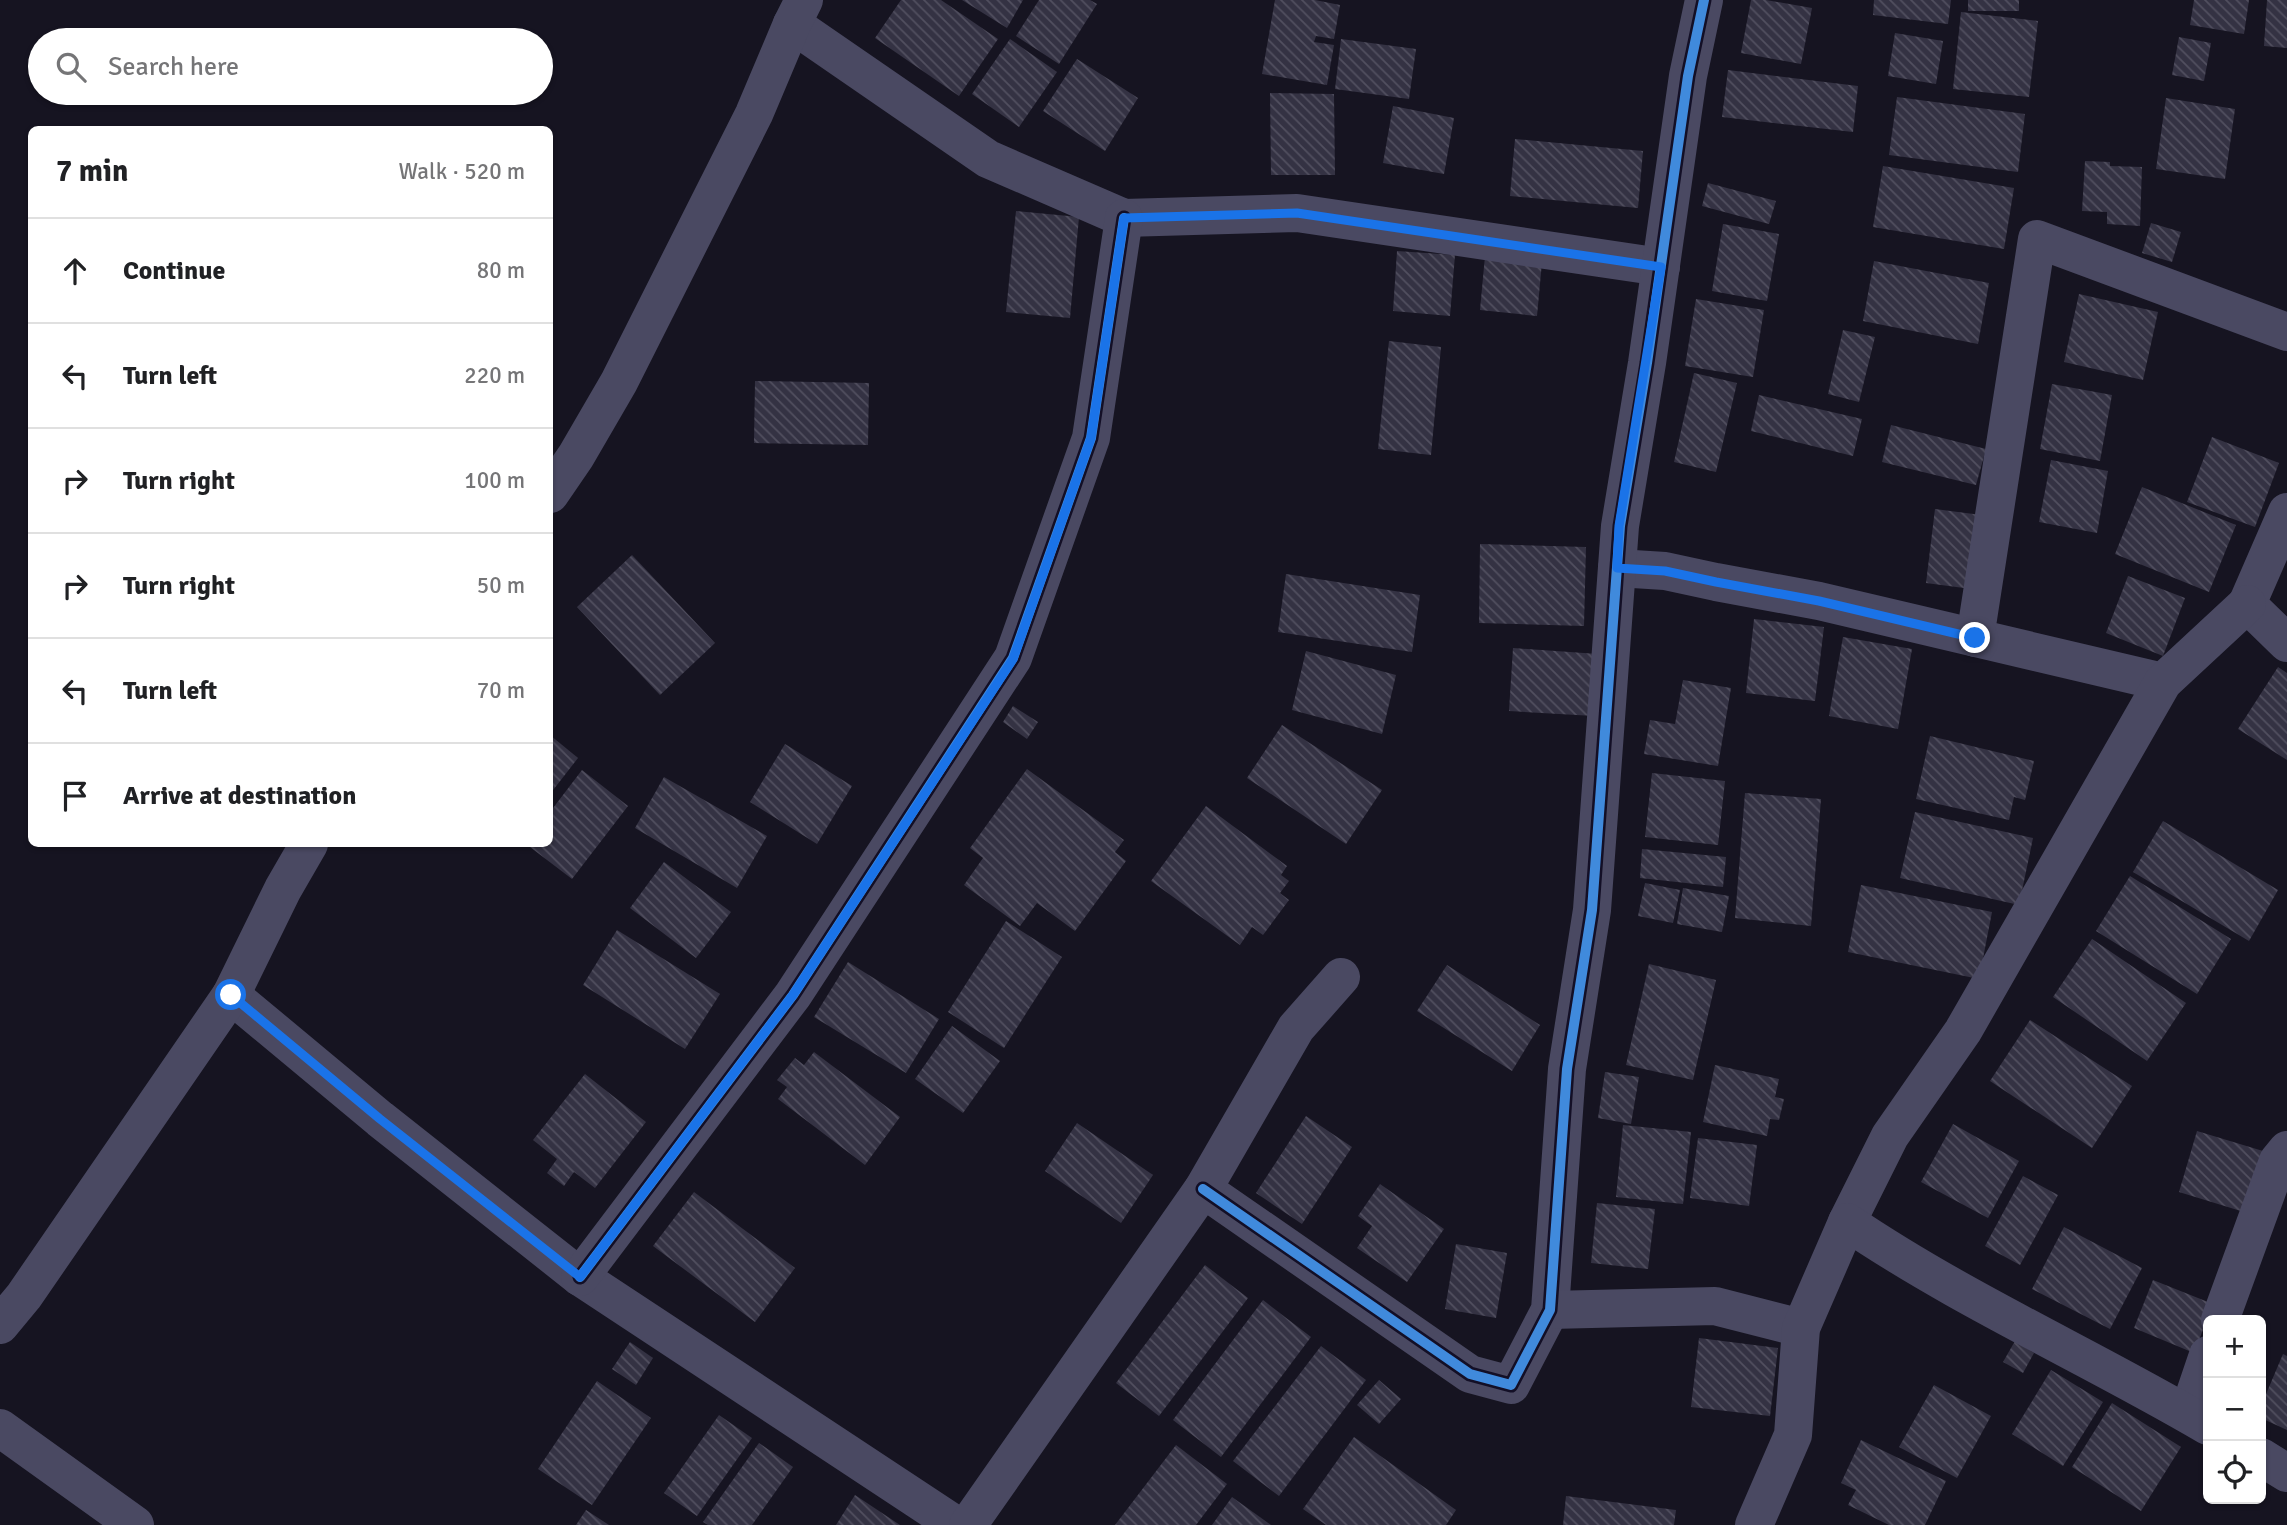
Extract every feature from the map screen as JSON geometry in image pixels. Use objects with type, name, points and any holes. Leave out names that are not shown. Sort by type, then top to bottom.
[{"type":"street","points":[[1203,1189],[1470,1374],[1511,1385],[1550,1310],[1567,1069],[1591,910],[1619,526],[1661,267],[1688,76],[1704,0]]},
{"type":"street","points":[[553,490],[619,382],[754,114],[798,12],[988,159],[1124,218],[1297,213],[1661,267]]},
{"type":"street","points":[[580,1277],[793,995],[1013,659],[1091,438],[1124,218]]},
{"type":"street","points":[[1975,638],[2037,239],[2287,332]]},
{"type":"street","points":[[1754,1525],[1793,1435],[1801,1328],[1847,1222],[1890,1136],[1963,1031],[2163,682],[2247,604],[2287,512]]},
{"type":"street","points":[[1617,568],[1665,571],[1819,601],[2163,682]]},
{"type":"street","points":[[2247,604],[2287,643]]},
{"type":"street","points":[[0,1325],[24,1296],[231,995],[283,888],[307,847]]},
{"type":"street","points":[[968,1525],[1203,1189],[1296,1028],[1341,977]]},
{"type":"street","points":[[231,995],[380,1119],[580,1277],[956,1525]]},
{"type":"street","points":[[2222,1315],[2278,1161],[2287,1150]]},
{"type":"street","points":[[1847,1222],[1959,1291],[2198,1420],[2204,1378]]},
{"type":"street","points":[[1550,1310],[1715,1306],[1801,1328]]},
{"type":"street","points":[[0,1428],[135,1525]]},
{"type":"street","points":[[2266,1460],[2287,1473]]},
{"type":"building","points":[[901,0],[941,0],[998,39],[959,96],[875,38]]},
{"type":"building","points":[[962,0],[1023,0],[1007,28]]},
{"type":"building","points":[[1039,0],[1090,0],[1097,4],[1059,64],[1016,36]]},
{"type":"building","points":[[1275,0],[1315,0],[1340,5],[1334,39],[1316,36],[1314,42],[1334,45],[1327,85],[1262,74]]},
{"type":"building","points":[[1751,0],[1812,8],[1801,64],[1741,53]]},
{"type":"building","points":[[1874,0],[1951,0],[1948,24],[1873,15]]},
{"type":"building","points":[[1968,0],[2019,0],[2019,11],[1968,11]]},
{"type":"building","points":[[2194,0],[2249,0],[2244,34],[2190,25]]},
{"type":"building","points":[[2267,0],[2287,0],[2287,48],[2264,46]]},
{"type":"building","points":[[1961,12],[2038,21],[2029,97],[1953,89]]},
{"type":"building","points":[[1895,33],[1943,41],[1936,84],[1888,76]]},
{"type":"building","points":[[2179,37],[2211,43],[2204,81],[2172,75]]},
{"type":"building","points":[[1010,39],[1057,72],[1019,127],[972,94]]},
{"type":"building","points":[[1341,39],[1416,49],[1409,99],[1335,89]]},
{"type":"building","points":[[1077,59],[1138,98],[1105,151],[1043,111]]},
{"type":"building","points":[[1728,70],[1858,86],[1853,132],[1722,117]]},
{"type":"building","points":[[1270,93],[1334,94],[1335,175],[1271,175]]},
{"type":"building","points":[[1897,97],[2025,114],[2018,172],[1889,155]]},
{"type":"building","points":[[2166,98],[2235,109],[2225,179],[2156,169]]},
{"type":"building","points":[[1393,106],[1454,118],[1444,174],[1383,163]]},
{"type":"building","points":[[1515,139],[1643,151],[1638,208],[1510,196]]},
{"type":"building","points":[[2085,161],[2110,162],[2110,166],[2142,167],[2140,226],[2107,224],[2107,212],[2082,211]]},
{"type":"building","points":[[1883,166],[2014,188],[2004,249],[1873,227]]},
{"type":"building","points":[[1708,183],[1776,201],[1769,224],[1702,206]]},
{"type":"building","points":[[1016,211],[1079,217],[1070,318],[1006,312]]},
{"type":"building","points":[[2151,223],[2181,232],[2172,262],[2142,253]]},
{"type":"building","points":[[1723,224],[1779,234],[1767,301],[1712,291]]},
{"type":"building","points":[[1397,251],[1455,255],[1450,316],[1393,311]]},
{"type":"building","points":[[1485,256],[1542,262],[1537,316],[1480,310]]},
{"type":"building","points":[[1874,261],[1989,283],[1978,344],[1863,321]]},
{"type":"building","points":[[2079,294],[2158,312],[2143,380],[2064,362]]},
{"type":"building","points":[[1696,299],[1764,310],[1753,377],[1685,366]]},
{"type":"building","points":[[1843,330],[1875,337],[1859,402],[1828,394]]},
{"type":"building","points":[[1389,341],[1441,347],[1431,455],[1378,449]]},
{"type":"building","points":[[1694,373],[1737,383],[1716,472],[1674,462]]},
{"type":"building","points":[[755,381],[869,383],[868,445],[754,443]]},
{"type":"building","points":[[2052,384],[2112,395],[2100,461],[2040,449]]},
{"type":"building","points":[[1759,395],[1862,419],[1853,456],[1751,431]]},
{"type":"building","points":[[1891,425],[1986,449],[1976,485],[1882,462]]},
{"type":"building","points":[[2212,437],[2279,463],[2255,527],[2187,502]]},
{"type":"building","points":[[2051,460],[2108,471],[2097,533],[2039,522]]},
{"type":"building","points":[[2142,487],[2236,525],[2209,592],[2115,554]]},
{"type":"building","points":[[1935,509],[1989,516],[1979,590],[1926,583]]},
{"type":"building","points":[[1480,544],[1586,547],[1584,626],[1479,623]]},
{"type":"building","points":[[632,555],[715,643],[660,695],[577,607]]},
{"type":"building","points":[[1286,574],[1420,595],[1412,652],[1278,632]]},
{"type":"building","points":[[2128,576],[2185,598],[2163,656],[2106,633]]},
{"type":"building","points":[[1754,619],[1824,627],[1815,701],[1746,693]]},
{"type":"building","points":[[1843,637],[1912,649],[1898,729],[1829,716]]},
{"type":"building","points":[[1513,648],[1598,654],[1594,716],[1509,711]]},
{"type":"building","points":[[1306,651],[1396,675],[1382,734],[1292,710]]},
{"type":"building","points":[[2278,667],[2287,673],[2287,760],[2238,729]]},
{"type":"building","points":[[1683,680],[1731,688],[1718,766],[1644,754],[1650,720],[1675,724]]},
{"type":"building","points":[[1013,706],[1038,722],[1027,739],[1003,722]]},
{"type":"building","points":[[1282,725],[1382,790],[1346,844],[1247,778]]},
{"type":"building","points":[[1930,736],[2034,761],[2025,800],[2014,797],[2009,820],[1916,799]]},
{"type":"building","points":[[553,737],[578,758],[553,790]]},
{"type":"building","points":[[785,744],[852,786],[817,844],[750,802]]},
{"type":"building","points":[[1027,769],[1124,840],[1115,852],[1126,861],[1075,931],[1037,903],[1020,926],[964,885],[983,858],[970,848]]},
{"type":"building","points":[[582,770],[628,806],[572,879],[530,847],[553,847],[553,808]]},
{"type":"building","points":[[1652,773],[1725,781],[1718,845],[1645,837]]},
{"type":"building","points":[[664,777],[767,836],[737,888],[635,828]]},
{"type":"building","points":[[1745,793],[1821,799],[1811,926],[1735,918]]},
{"type":"building","points":[[1206,806],[1287,866],[1281,875],[1289,881],[1280,893],[1289,900],[1263,935],[1252,927],[1240,945],[1151,881]]},
{"type":"building","points":[[1915,812],[2033,838],[2019,905],[1900,878]]},
{"type":"building","points":[[2163,821],[2278,890],[2249,941],[2133,872]]},
{"type":"building","points":[[1642,849],[1726,857],[1723,887],[1640,878]]},
{"type":"building","points":[[664,862],[731,912],[696,958],[630,908]]},
{"type":"building","points":[[2130,876],[2231,939],[2197,994],[2096,931]]},
{"type":"building","points":[[1645,883],[1680,890],[1673,923],[1638,916]]},
{"type":"building","points":[[1861,885],[1992,912],[1979,979],[1848,952]]},
{"type":"building","points":[[1683,888],[1729,896],[1722,932],[1677,924]]},
{"type":"building","points":[[1006,921],[1062,957],[1004,1048],[948,1012]]},
{"type":"building","points":[[617,930],[720,994],[685,1049],[583,985]]},
{"type":"building","points":[[2092,939],[2186,1003],[2147,1061],[2053,997]]},
{"type":"building","points":[[848,962],[939,1019],[906,1073],[814,1017]]},
{"type":"building","points":[[1649,964],[1716,980],[1693,1080],[1626,1065]]},
{"type":"building","points":[[1447,965],[1540,1025],[1512,1071],[1417,1011]]},
{"type":"building","points":[[2030,1020],[2132,1086],[2092,1148],[1990,1081]]},
{"type":"building","points":[[952,1026],[1000,1061],[963,1113],[915,1079]]},
{"type":"building","points":[[814,1052],[900,1117],[865,1165],[778,1099],[787,1087],[777,1080],[795,1058],[804,1065]]},
{"type":"building","points":[[1715,1065],[1779,1079],[1775,1097],[1784,1099],[1779,1120],[1770,1119],[1767,1136],[1703,1122]]},
{"type":"building","points":[[1605,1072],[1639,1077],[1631,1124],[1598,1118]]},
{"type":"building","points":[[585,1074],[646,1122],[595,1188],[574,1172],[564,1186],[547,1173],[557,1159],[533,1140]]},
{"type":"building","points":[[1306,1116],[1352,1147],[1302,1224],[1256,1193]]},
{"type":"building","points":[[1077,1123],[1153,1175],[1121,1223],[1045,1171]]},
{"type":"building","points":[[1953,1124],[2019,1161],[1988,1218],[1921,1182]]},
{"type":"building","points":[[1623,1125],[1691,1132],[1683,1204],[1616,1197]]},
{"type":"building","points":[[2197,1131],[2263,1151],[2244,1212],[2179,1192]]},
{"type":"building","points":[[1698,1138],[1757,1145],[1749,1206],[1690,1198]]},
{"type":"building","points":[[2023,1176],[2058,1195],[2020,1265],[1985,1246]]},
{"type":"building","points":[[1380,1184],[1444,1229],[1407,1282],[1357,1248],[1372,1226],[1358,1216]]},
{"type":"building","points":[[694,1192],[795,1268],[755,1322],[653,1246]]},
{"type":"building","points":[[1597,1203],[1655,1209],[1648,1269],[1591,1263]]},
{"type":"building","points":[[2064,1227],[2142,1268],[2110,1329],[2032,1289]]},
{"type":"building","points":[[1456,1244],[1507,1253],[1496,1318],[1445,1309]]},
{"type":"building","points":[[1205,1265],[1248,1298],[1159,1416],[1116,1383]]},
{"type":"building","points":[[2153,1280],[2213,1304],[2209,1315],[2203,1315],[2203,1330],[2194,1353],[2134,1328]]},
{"type":"building","points":[[1263,1300],[1311,1337],[1221,1457],[1173,1420]]},
{"type":"building","points":[[1699,1338],[1778,1348],[1770,1416],[1691,1407]]},
{"type":"building","points":[[2015,1341],[2034,1353],[2023,1373],[2003,1362]]},
{"type":"building","points":[[630,1342],[653,1358],[636,1385],[612,1369]]},
{"type":"building","points":[[1321,1346],[1366,1380],[1279,1496],[1233,1461]]},
{"type":"building","points":[[2283,1354],[2287,1356],[2287,1430],[2266,1420],[2266,1394]]},
{"type":"building","points":[[2051,1370],[2103,1402],[2063,1466],[2012,1434]]},
{"type":"building","points":[[1379,1380],[1401,1399],[1379,1424],[1357,1405]]},
{"type":"building","points":[[597,1381],[651,1418],[592,1505],[538,1469]]},
{"type":"building","points":[[1934,1385],[1991,1416],[1957,1478],[1899,1447]]},
{"type":"building","points":[[2112,1403],[2181,1447],[2141,1511],[2072,1467]]},
{"type":"building","points":[[719,1415],[752,1438],[697,1516],[664,1493]]},
{"type":"building","points":[[1354,1437],[1456,1510],[1446,1525],[1326,1525],[1303,1509]]},
{"type":"building","points":[[1861,1440],[1946,1481],[1925,1525],[1889,1525],[1848,1505],[1856,1490],[1841,1483]]},
{"type":"building","points":[[759,1443],[793,1467],[752,1525],[708,1525],[703,1522]]},
{"type":"building","points":[[1176,1445],[1227,1484],[1196,1525],[1115,1525]]},
{"type":"building","points":[[855,1495],[900,1525],[836,1525]]},
{"type":"building","points":[[1566,1496],[1676,1510],[1674,1525],[1563,1525]]},
{"type":"building","points":[[1232,1497],[1271,1525],[1212,1525]]},
{"type":"building","points":[[586,1510],[609,1525],[576,1525]]},
{"type":"cycle path","points":[[1203,1189],[1470,1374],[1511,1385],[1550,1310],[1567,1069],[1592,910],[1620,526],[1647,363],[1688,76],[1704,0]]},
{"type":"cycle path","points":[[580,1277],[793,995],[1013,658],[1091,438],[1124,218]]},
{"type":"route","points":[[231,995],[380,1119],[580,1277],[793,995],[1013,659],[1091,438],[1124,218],[1297,213],[1661,267],[1619,526],[1617,568],[1665,571],[1819,601],[1975,638]]}]
